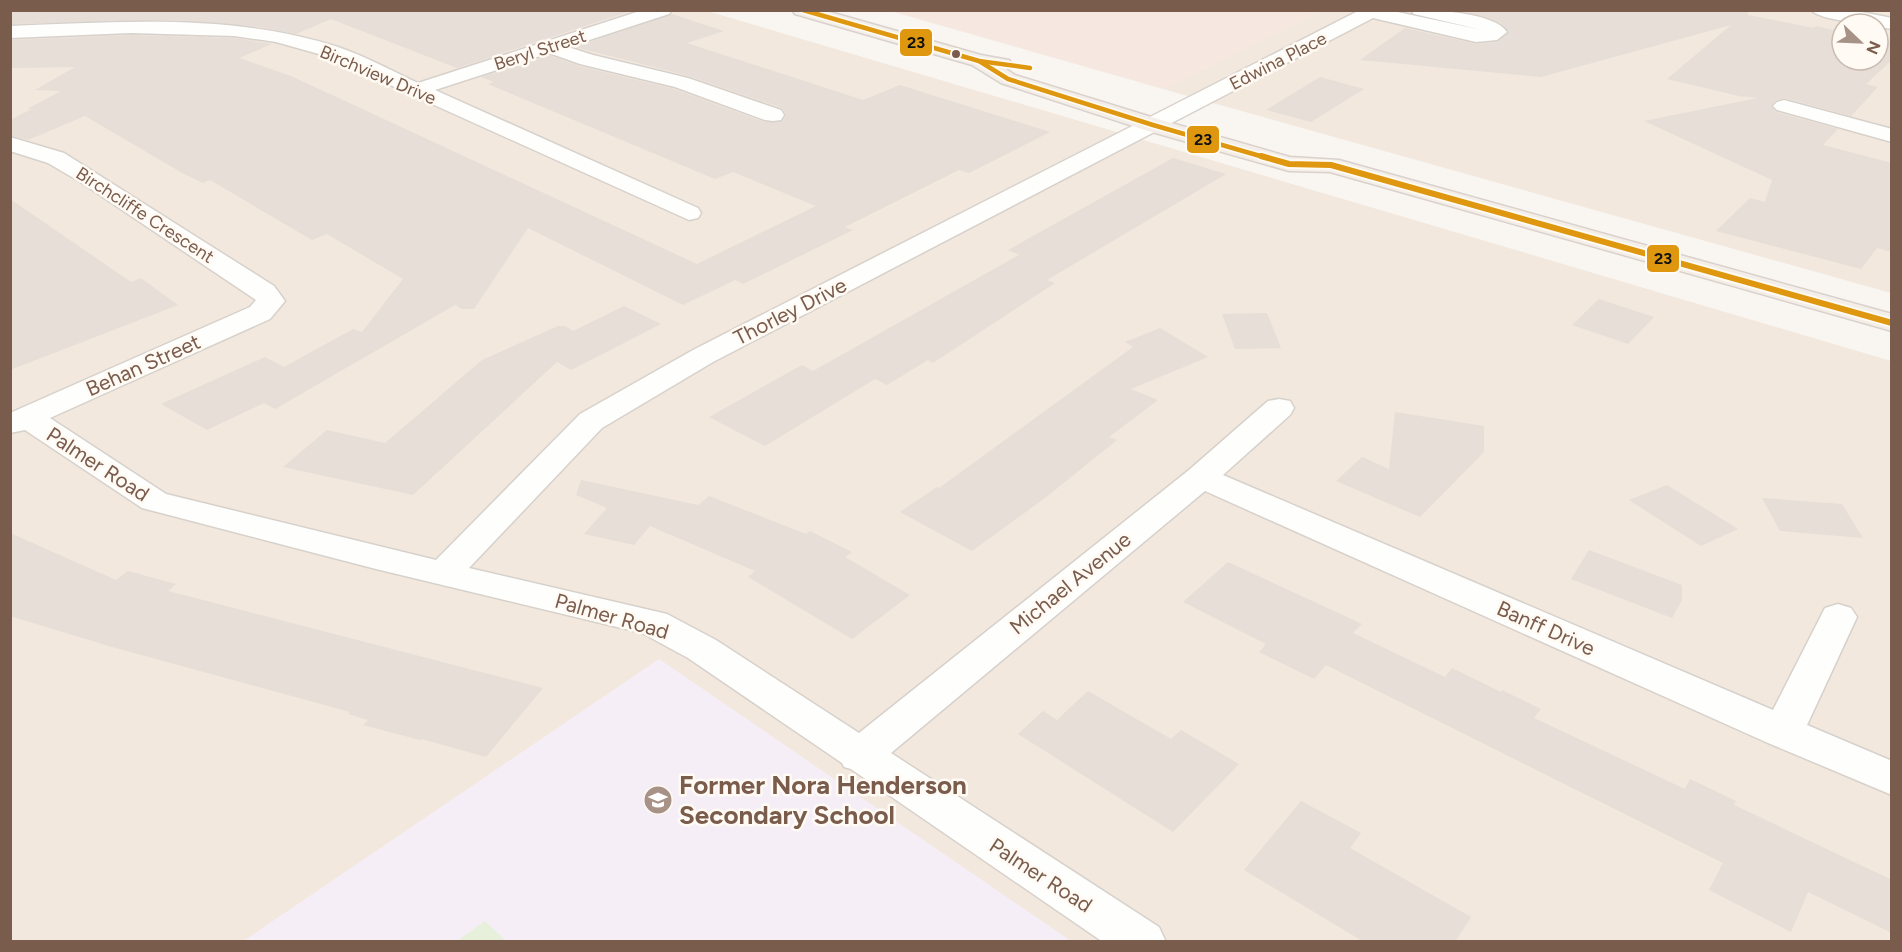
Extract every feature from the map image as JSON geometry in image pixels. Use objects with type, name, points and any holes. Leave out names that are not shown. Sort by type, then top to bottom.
[{"type":"main road","points":[[801,10],[979,61],[1031,68],[1111,91]]},
{"type":"main road","points":[[979,61],[1008,79],[1163,113],[1311,150],[1331,165]]},
{"type":"main road","points":[[1163,113],[1289,164],[1331,165],[1892,323]]},
{"type":"street","points":[[131,27],[146,10]]},
{"type":"street","name":"Beryl Street","points":[[416,90],[663,10]]},
{"type":"street","points":[[1373,11],[1476,36],[1490,36],[1498,33],[1491,27],[1420,10]]},
{"type":"street","points":[[1820,10],[1892,24]]},
{"type":"street","name":"Edwina Place","points":[[1163,113],[1373,11]]},
{"type":"street","name":"Birchview Drive","points":[[10,32],[131,27],[234,30],[278,37],[333,52],[689,213]]},
{"type":"street","points":[[549,47],[587,60],[681,82],[773,115]]},
{"type":"street","points":[[1784,106],[1892,136]]},
{"type":"street","name":"Thorley Drive","points":[[444,573],[591,421],[703,356],[1163,113]]},
{"type":"street","name":"Birchcliffe Crescent","points":[[10,144],[56,158],[90,178],[264,291],[271,301]]},
{"type":"street","name":"Behan Street","points":[[19,421],[260,313],[271,301]]},
{"type":"street","name":"Michael Avenue","points":[[859,756],[1201,477],[1279,408]]},
{"type":"street","name":"Palmer Road","points":[[19,421],[154,501],[376,558],[654,623],[702,649],[859,756],[1142,942]]},
{"type":"street","name":"Banff Drive","points":[[1201,477],[1892,779]]},
{"type":"street","points":[[1784,732],[1838,617]]},
{"type":"shaded area","points":[[10,11],[707,11],[1891,361],[1891,941],[11,941]]},
{"type":"shaded area","points":[[890,11],[1321,11],[1163,89]]},
{"type":"shaded area","points":[[1321,11],[1891,11],[1891,293],[1163,89]]},
{"type":"shaded area","name":"Former Nora Henderson Secondary School","points":[[659,659],[1071,941],[242,942]]},
{"type":"green space","points":[[485,921],[506,941],[457,941]]},
{"type":"building","points":[[10,10],[634,10],[457,68],[331,19],[296,34],[258,27],[176,20],[10,24]]},
{"type":"building","points":[[1457,10],[1748,10],[1748,15],[1830,29],[1830,72],[1879,72],[1866,84],[1878,87],[1851,116],[1785,98],[1776,100],[1771,106],[1776,112],[1838,129],[1823,145],[1892,163],[1892,252],[1877,248],[1861,269],[1716,231],[1750,198],[1765,202],[1772,180],[1644,121],[1758,98],[1739,96],[1667,79],[1731,25],[1541,77],[1360,60],[1405,28],[1476,44],[1497,42],[1509,32],[1502,24],[1490,18]]},
{"type":"building","points":[[672,14],[724,31],[687,43],[863,100],[900,85],[1050,132],[969,173],[959,170],[845,227],[853,230],[743,284],[735,280],[683,305],[528,228],[474,309],[462,309],[455,305],[275,409],[264,403],[207,430],[161,404],[265,357],[284,367],[353,329],[362,332],[403,279],[327,234],[312,240],[210,180],[203,183],[184,174],[85,116],[28,140],[10,135],[10,120],[61,91],[35,90],[75,67],[10,68],[10,40],[131,35],[234,38],[272,44],[239,58],[291,76],[697,264],[816,206],[733,172],[715,179],[488,84],[494,82],[481,77],[549,55],[579,66],[674,89],[764,122],[783,121],[786,114],[782,108],[689,76],[575,47]]},
{"type":"building","points":[[1890,42],[1892,42],[1892,60],[1890,62]]},
{"type":"building","points":[[1320,77],[1364,89],[1311,122],[1266,110]]},
{"type":"building","points":[[1173,158],[1226,174],[1047,280],[1055,283],[933,363],[928,360],[887,385],[875,379],[765,446],[709,417],[802,365],[813,371],[1019,255],[1008,250]]},
{"type":"building","points":[[10,199],[131,282],[141,278],[178,305],[10,370]]},
{"type":"building","points":[[1599,299],[1654,317],[1628,344],[1572,325]]},
{"type":"building","points":[[624,306],[661,324],[571,370],[557,362],[413,495],[283,467],[327,430],[385,443],[482,360],[558,326],[565,326],[573,331]]},
{"type":"building","points":[[1267,313],[1281,348],[1235,349],[1222,314]]},
{"type":"building","points":[[1160,328],[1208,357],[1131,389],[1158,400],[1109,437],[1117,440],[1045,498],[972,551],[900,512],[937,487],[939,488],[1133,347],[1125,342]]},
{"type":"building","points":[[1395,412],[1484,426],[1484,452],[1420,517],[1336,481],[1362,457],[1389,469]]},
{"type":"building","points":[[581,480],[698,505],[709,496],[806,534],[810,531],[852,552],[845,557],[910,595],[852,639],[748,577],[755,571],[650,526],[634,545],[584,534],[607,508],[576,495]]},
{"type":"building","points":[[1667,485],[1738,529],[1701,546],[1629,500]]},
{"type":"building","points":[[1762,498],[1842,504],[1863,538],[1780,531]]},
{"type":"building","points":[[10,533],[116,580],[128,571],[176,584],[168,591],[543,688],[486,757],[363,725],[368,720],[348,714],[350,712],[112,647],[10,616]]},
{"type":"building","points":[[1589,550],[1682,585],[1682,600],[1672,618],[1571,579]]},
{"type":"building","points":[[1228,562],[1362,624],[1353,633],[1445,677],[1452,668],[1501,692],[1502,690],[1541,709],[1534,718],[1685,789],[1690,779],[1736,801],[1734,805],[1892,880],[1892,933],[1808,892],[1791,932],[1709,890],[1723,863],[1326,665],[1314,679],[1259,652],[1266,644],[1183,602]]},
{"type":"building","points":[[1088,691],[1171,739],[1181,730],[1239,764],[1173,832],[1018,734],[1043,711],[1057,720]]},
{"type":"building","points":[[1301,801],[1361,833],[1350,848],[1471,917],[1455,942],[1364,942],[1244,870]]},
{"type":"transit line","name":"23","points":[[803,10],[979,61],[1030,68]]},
{"type":"transit line","name":"23","points":[[979,61],[1008,79],[1153,125],[1289,164],[1331,165],[1892,323]]},
{"type":"place","name":"Former Nora Henderson Secondary School","points":[[658,800]]}]
